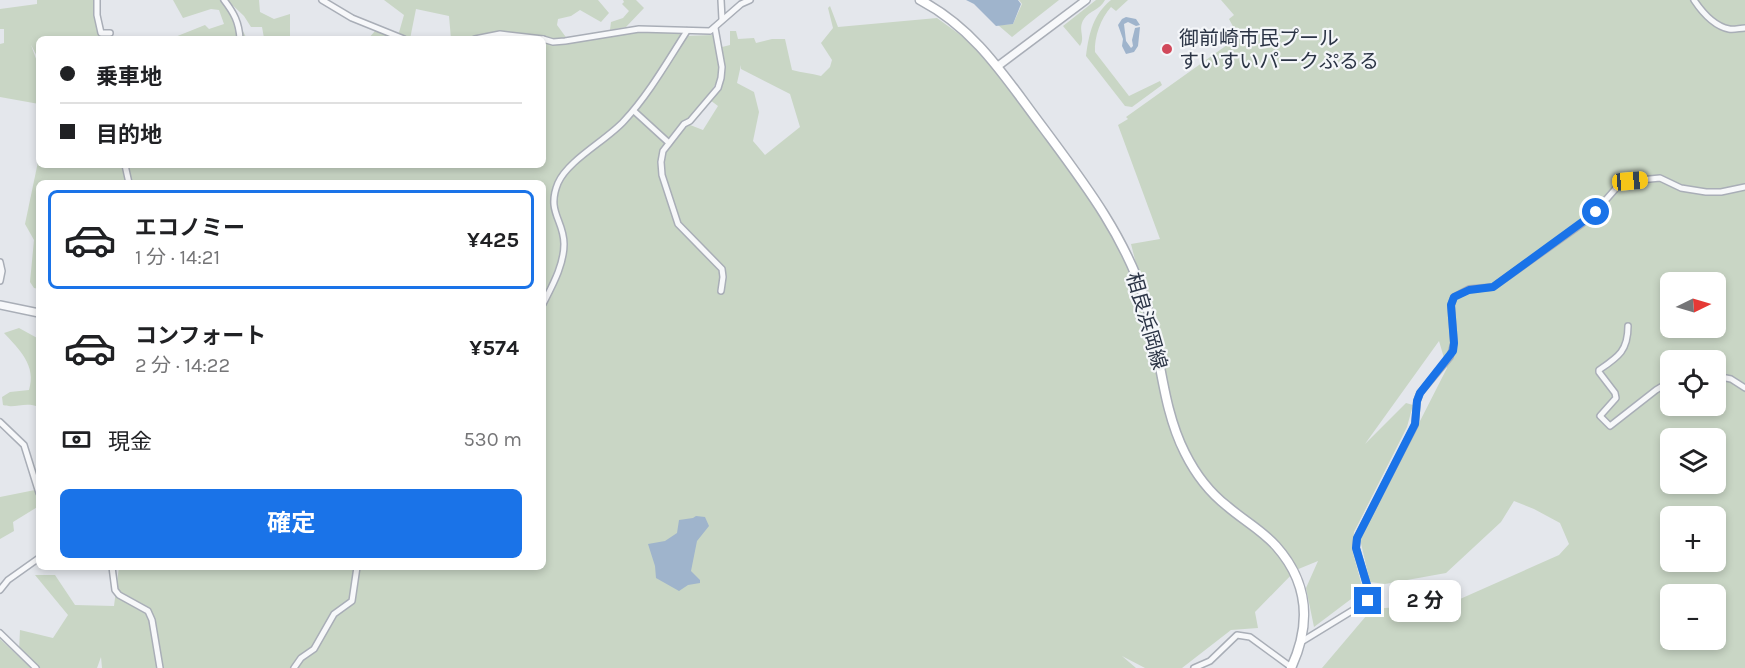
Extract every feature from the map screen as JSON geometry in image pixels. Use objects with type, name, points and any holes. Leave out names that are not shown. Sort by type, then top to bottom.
[{"type":"main road","name":"相良浜岡線","points":[[920,0],[958,24],[983,48],[1076,172],[1118,237],[1136,273],[1146,303],[1172,415],[1185,453],[1210,491],[1267,538],[1294,573],[1302,598],[1305,618],[1301,642],[1291,668]]},
{"type":"street","points":[[97,0],[97,15],[101,33],[110,33]]},
{"type":"street","points":[[224,0],[234,12],[239,25],[240,36]]},
{"type":"street","points":[[322,0],[352,18],[397,36]]},
{"type":"street","points":[[721,0],[722,20]]},
{"type":"street","points":[[546,40],[565,41],[647,29],[706,32],[715,28],[741,4],[750,0]]},
{"type":"street","points":[[998,66],[1086,0]]},
{"type":"street","points":[[1694,0],[1710,19],[1729,29],[1745,28]]},
{"type":"street","points":[[715,28],[722,67],[718,88],[669,143],[663,151],[661,162],[662,175],[678,224],[722,269],[721,291]]},
{"type":"street","points":[[546,298],[557,275],[563,253],[564,242],[554,204],[559,180],[566,170],[608,137],[634,111],[687,31]]},
{"type":"street","points":[[490,36],[500,34],[517,36]]},
{"type":"street","points":[[634,111],[669,143]]},
{"type":"street","points":[[1301,642],[1368,601],[1370,595],[1356,548],[1357,538],[1415,424],[1420,393],[1453,351],[1451,305],[1454,297],[1469,290],[1493,287],[1590,218],[1623,182],[1660,178],[1681,188],[1706,192],[1745,187]]},
{"type":"street","points":[[0,262],[2,271],[0,281]]},
{"type":"street","points":[[0,305],[36,312]]},
{"type":"street","points":[[1628,326],[1627,340],[1619,356],[1599,370],[1616,398],[1600,416],[1610,426],[1660,388]]},
{"type":"street","points":[[1726,378],[1745,388]]},
{"type":"street","points":[[0,422],[24,445],[36,483]]},
{"type":"street","points":[[0,590],[8,580],[36,560]]},
{"type":"street","points":[[112,570],[115,590],[119,595],[148,611],[152,620],[160,668]]},
{"type":"street","points":[[294,668],[301,658],[314,649],[334,614],[352,601],[357,570]]},
{"type":"street","points":[[0,578],[8,580]]},
{"type":"street","points":[[0,633],[36,668]]},
{"type":"street","points":[[1194,668],[1210,661],[1237,634],[1250,637],[1291,668]]},
{"type":"green space","points":[[37,0],[97,0],[97,20],[104,36],[36,36],[36,54],[31,45],[36,59],[36,103],[0,97],[0,44],[4,43],[4,29],[0,29],[0,9],[37,4]]},
{"type":"green space","points":[[173,0],[220,0],[233,12],[245,36],[178,36],[205,25],[209,29],[224,24],[219,10],[211,9],[183,18]]},
{"type":"green space","points":[[227,0],[259,0],[260,12],[274,19],[290,14],[290,36],[264,36],[262,27],[251,27],[244,16]]},
{"type":"green space","points":[[384,0],[598,0],[609,13],[601,22],[580,10],[571,16],[558,19],[557,25],[568,40],[646,30],[662,30],[683,36],[713,35],[722,74],[685,123],[703,130],[718,106],[710,100],[722,75],[724,63],[722,47],[730,45],[730,31],[736,31],[738,39],[754,38],[756,43],[785,39],[792,70],[821,76],[830,67],[832,60],[821,43],[833,28],[828,8],[830,6],[838,27],[937,18],[977,47],[1064,159],[1118,237],[1147,307],[1131,244],[1160,239],[1118,125],[1234,40],[1236,32],[1229,19],[1234,15],[1221,0],[1745,0],[1745,668],[1322,668],[1372,609],[1451,603],[1559,555],[1569,544],[1560,523],[1514,501],[1501,522],[1446,573],[1385,584],[1370,582],[1360,539],[1447,368],[1439,341],[1365,444],[1406,403],[1413,405],[1407,427],[1354,532],[1352,549],[1363,590],[1314,627],[1306,588],[1318,561],[1296,570],[1255,612],[1258,628],[1231,630],[1182,668],[1145,668],[1122,656],[1136,668],[102,668],[101,657],[97,668],[36,668],[19,651],[20,630],[53,638],[68,615],[35,575],[55,575],[75,605],[114,606],[119,570],[546,570],[546,180],[36,180],[36,288],[30,282],[34,240],[25,224],[37,168],[546,168],[546,36],[451,36],[449,16],[416,9],[411,36],[398,36],[404,15]],"holes":[[[741,65],[741,69],[790,94],[800,127],[765,155],[753,141],[759,112],[754,92],[737,83]]]},
{"type":"green space","points":[[623,0],[636,0],[644,8],[626,27],[610,30],[611,22],[623,18],[629,11],[622,4]]},
{"type":"green space","points":[[1019,0],[1059,0],[1012,37],[998,25],[1013,24],[1022,4]]},
{"type":"green space","points":[[1096,0],[1105,0],[1084,19],[1081,26],[1082,43],[1080,46],[1063,26]]},
{"type":"green space","points":[[1111,0],[1128,0],[1116,11],[1111,7],[1104,17],[1097,34],[1095,52],[1129,96],[1160,81],[1162,85],[1132,107],[1125,106],[1086,56],[1096,18]]},
{"type":"green space","points":[[375,31],[394,36],[371,36]]},
{"type":"green space","points":[[19,328],[36,337],[36,406],[3,405],[2,397],[10,392],[29,390],[31,381],[31,373],[25,358],[4,333]]},
{"type":"green space","points":[[35,490],[36,494],[36,508],[13,522],[14,531],[0,539],[0,497]]},
{"type":"green space","points":[[0,639],[31,668],[0,668]]},
{"type":"water","points":[[966,0],[1018,0],[1021,4],[1013,24],[996,26],[974,4]]},
{"type":"water","points":[[1126,17],[1136,19],[1140,25],[1136,26],[1128,22],[1124,24],[1126,41],[1131,48],[1135,28],[1140,27],[1138,46],[1134,52],[1126,54],[1118,25]]},
{"type":"water","points":[[696,516],[705,517],[709,526],[697,541],[691,571],[700,583],[688,585],[679,591],[656,578],[648,544],[665,541],[677,533],[679,520]]},
{"type":"place","name":"御前崎市民プール すいすいパークぷるる","points":[[1167,49]]},
{"type":"route","points":[[1368,601],[1370,595],[1356,548],[1357,538],[1415,424],[1420,393],[1453,351],[1451,305],[1454,297],[1469,290],[1493,287],[1596,212]]}]
